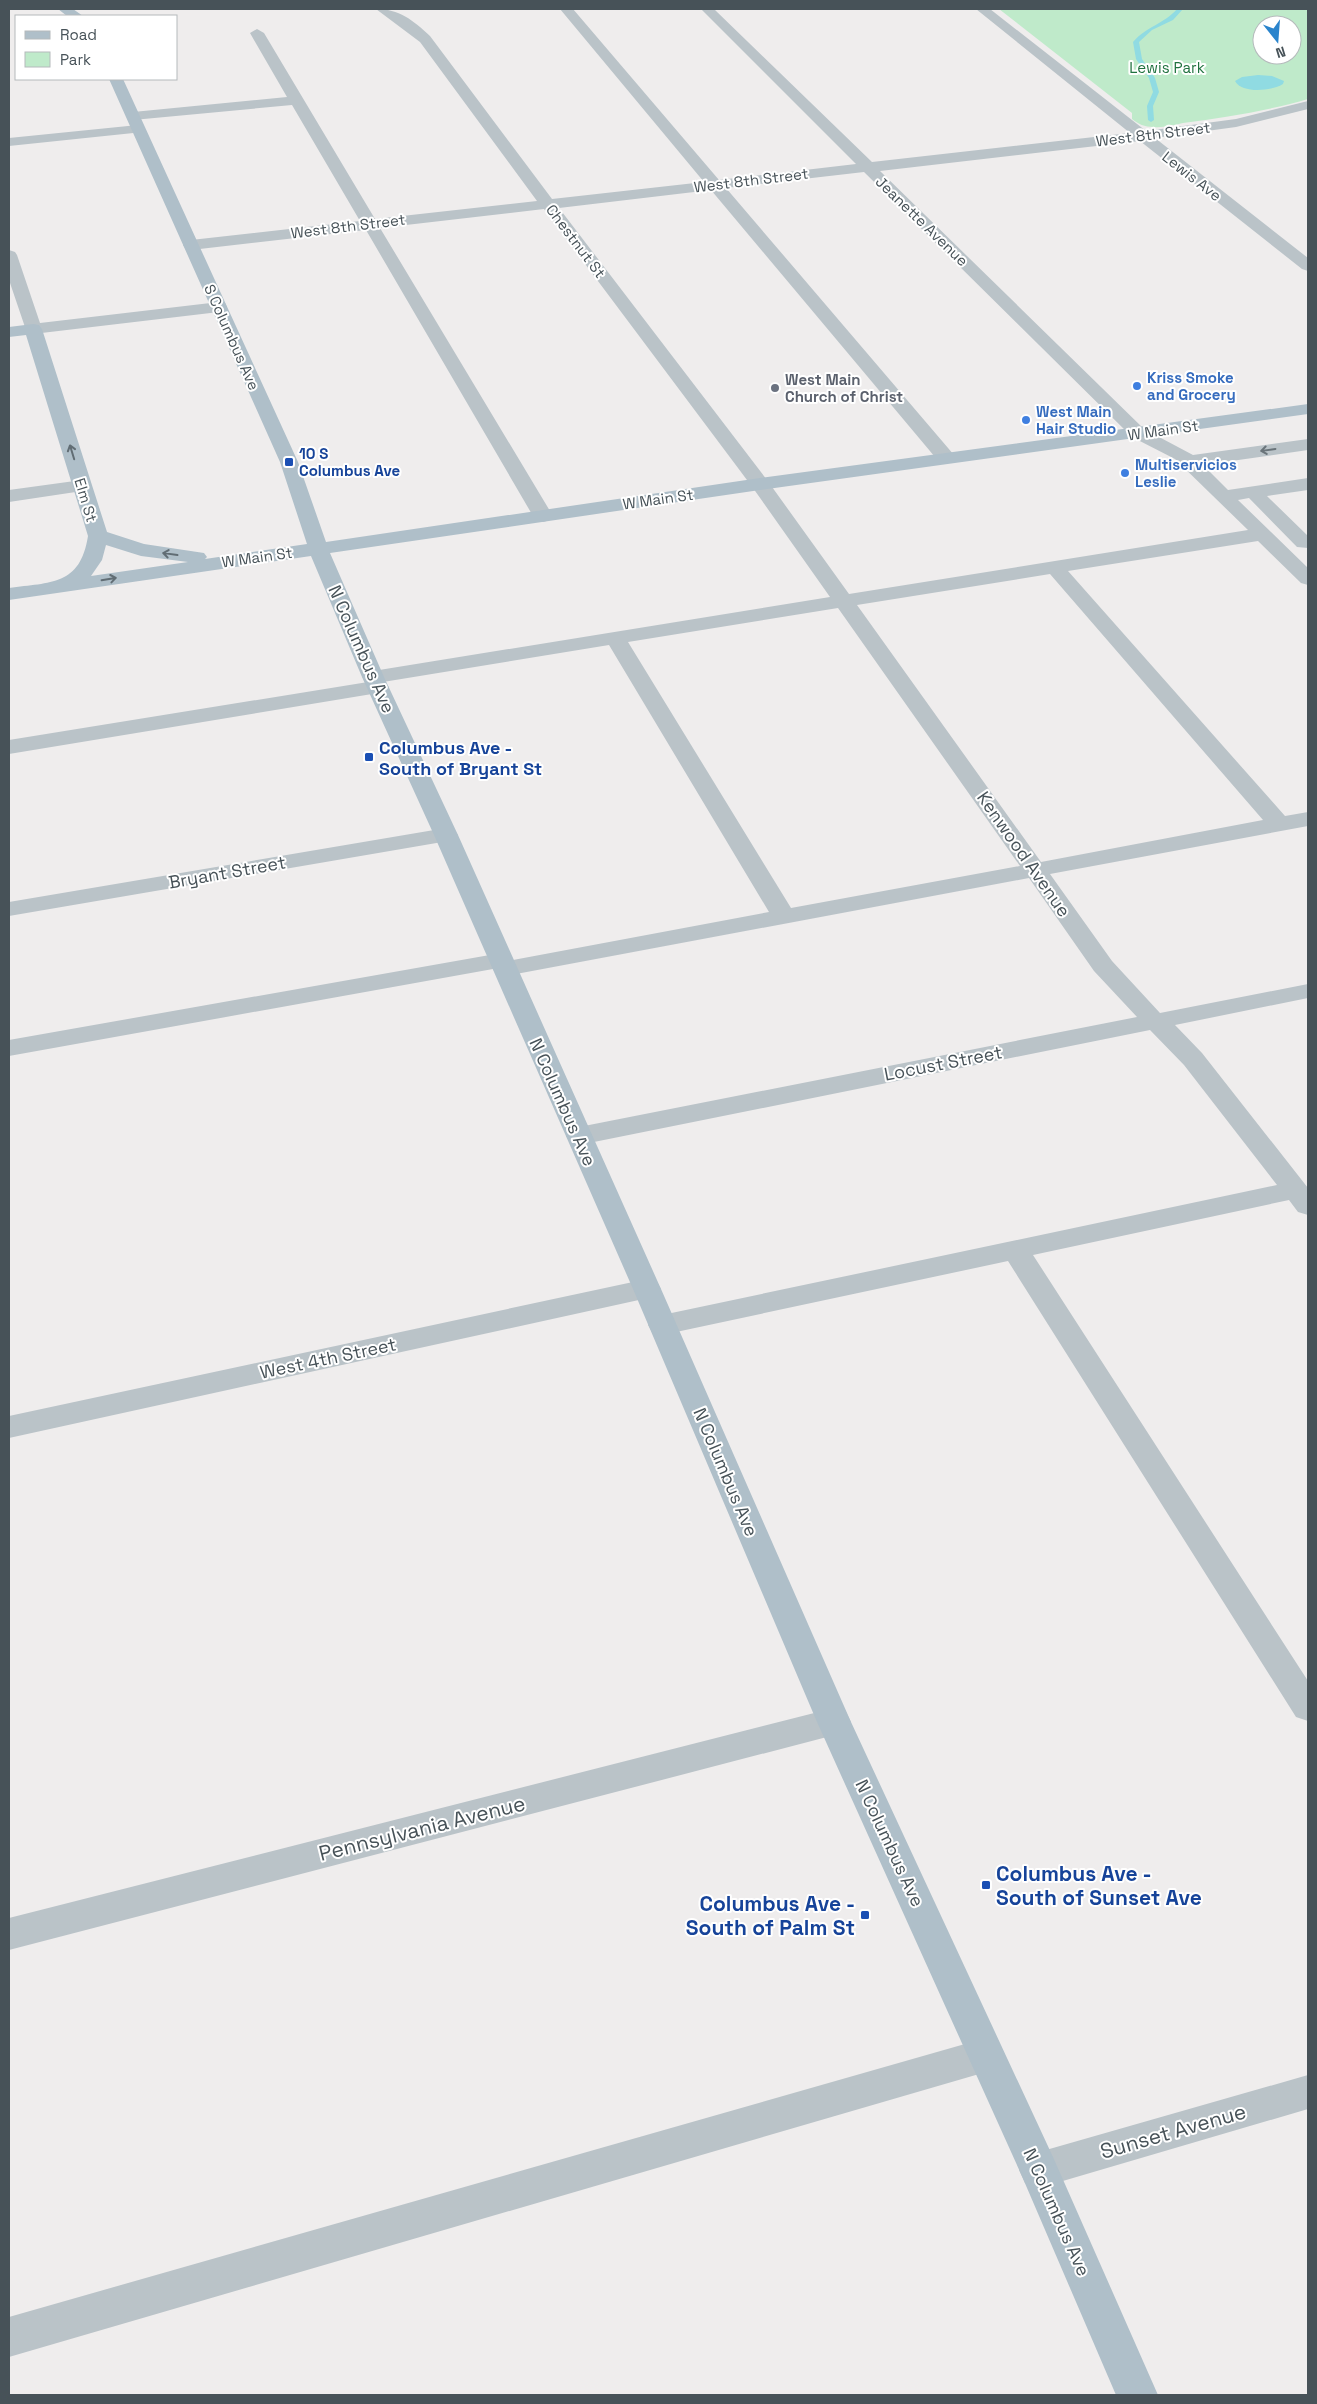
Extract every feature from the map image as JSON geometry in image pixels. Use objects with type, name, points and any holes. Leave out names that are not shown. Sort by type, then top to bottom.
[{"type":"main road","name":"S Columbus Ave","points":[[116,80],[289,462],[318,548]]},
{"type":"main road","points":[[9,332],[33,329]]},
{"type":"main road","name":"Elm St","points":[[33,329],[98,536],[141,550],[236,560]]},
{"type":"main road","name":"W Main St","points":[[9,594],[760,484],[1308,409]]},
{"type":"main road","points":[[58,587],[81,576],[93,563],[98,536]]},
{"type":"main road","name":"N Columbus Ave","points":[[318,548],[375,682],[446,835],[647,1290],[834,1722],[1039,2170],[1137,2395]]},
{"type":"street","name":"Chestnut St","points":[[382,9],[422,34],[547,203],[760,484]]},
{"type":"street","points":[[566,9],[947,459]]},
{"type":"street","name":"Jeanette Avenue","points":[[707,9],[1138,433],[1182,455],[1189,461],[1308,579]]},
{"type":"street","name":"Lewis Ave","points":[[982,9],[1308,266]]},
{"type":"street","points":[[257,33],[542,516]]},
{"type":"street","points":[[9,142],[296,100]]},
{"type":"street","name":"West 8th Street","points":[[191,245],[1141,136],[1236,124],[1308,105]]},
{"type":"street","points":[[9,254],[33,329],[219,307]]},
{"type":"street","points":[[1189,461],[1308,444]]},
{"type":"street","points":[[1227,456],[1306,545]]},
{"type":"street","name":"Kenwood Avenue","points":[[760,484],[1103,966],[1154,1021],[1193,1059],[1302,1198]]},
{"type":"street","points":[[1225,496],[1308,484]]},
{"type":"street","points":[[9,496],[82,486]]},
{"type":"street","points":[[9,747],[615,638],[1054,567],[1269,541],[1306,545]]},
{"type":"street","points":[[1054,567],[1278,824]]},
{"type":"street","points":[[615,638],[784,917]]},
{"type":"street","points":[[9,1048],[784,917],[1308,819]]},
{"type":"street","name":"Bryant Street","points":[[9,909],[446,835]]},
{"type":"street","name":"Locust Street","points":[[578,1136],[1308,991]]},
{"type":"street","points":[[662,1325],[1014,1250],[1302,1198]]},
{"type":"street","points":[[1014,1250],[1308,1708]]},
{"type":"street","name":"West 4th Street","points":[[9,1427],[647,1290]]},
{"type":"street","name":"Pennsylvania Avenue","points":[[9,1934],[834,1722]]},
{"type":"street","points":[[9,2337],[986,2055]]},
{"type":"street","name":"Sunset Avenue","points":[[1039,2170],[1308,2092]]},
{"type":"green space","name":"Lewis Park","points":[[999,9],[1308,9],[1308,99],[1246,113],[1161,127],[1139,124],[1132,119],[1132,113]]},
{"type":"water","points":[[1272,76],[1284,81],[1283,84],[1265,90],[1250,90],[1235,81],[1242,77]]},
{"type":"waterway","points":[[1151,120],[1150,106],[1156,92],[1152,78],[1139,59],[1136,42],[1150,29],[1171,19],[1180,9]]},
{"type":"place","name":"Kriss Smoke and Grocery","points":[[1137,386]]},
{"type":"place","name":"West Main Church of Christ","points":[[775,388]]},
{"type":"place","name":"West Main Hair Studio","points":[[1026,420]]},
{"type":"place","name":"10 S Columbus Ave","points":[[289,462]]},
{"type":"place","name":"Multiservicios Leslie","points":[[1125,473]]},
{"type":"place","name":"Columbus Ave - South of Bryant St","points":[[369,757]]},
{"type":"place","name":"Columbus Ave - South of Sunset Ave","points":[[986,1885]]},
{"type":"place","name":"Columbus Ave - South of Palm St","points":[[865,1915]]}]
